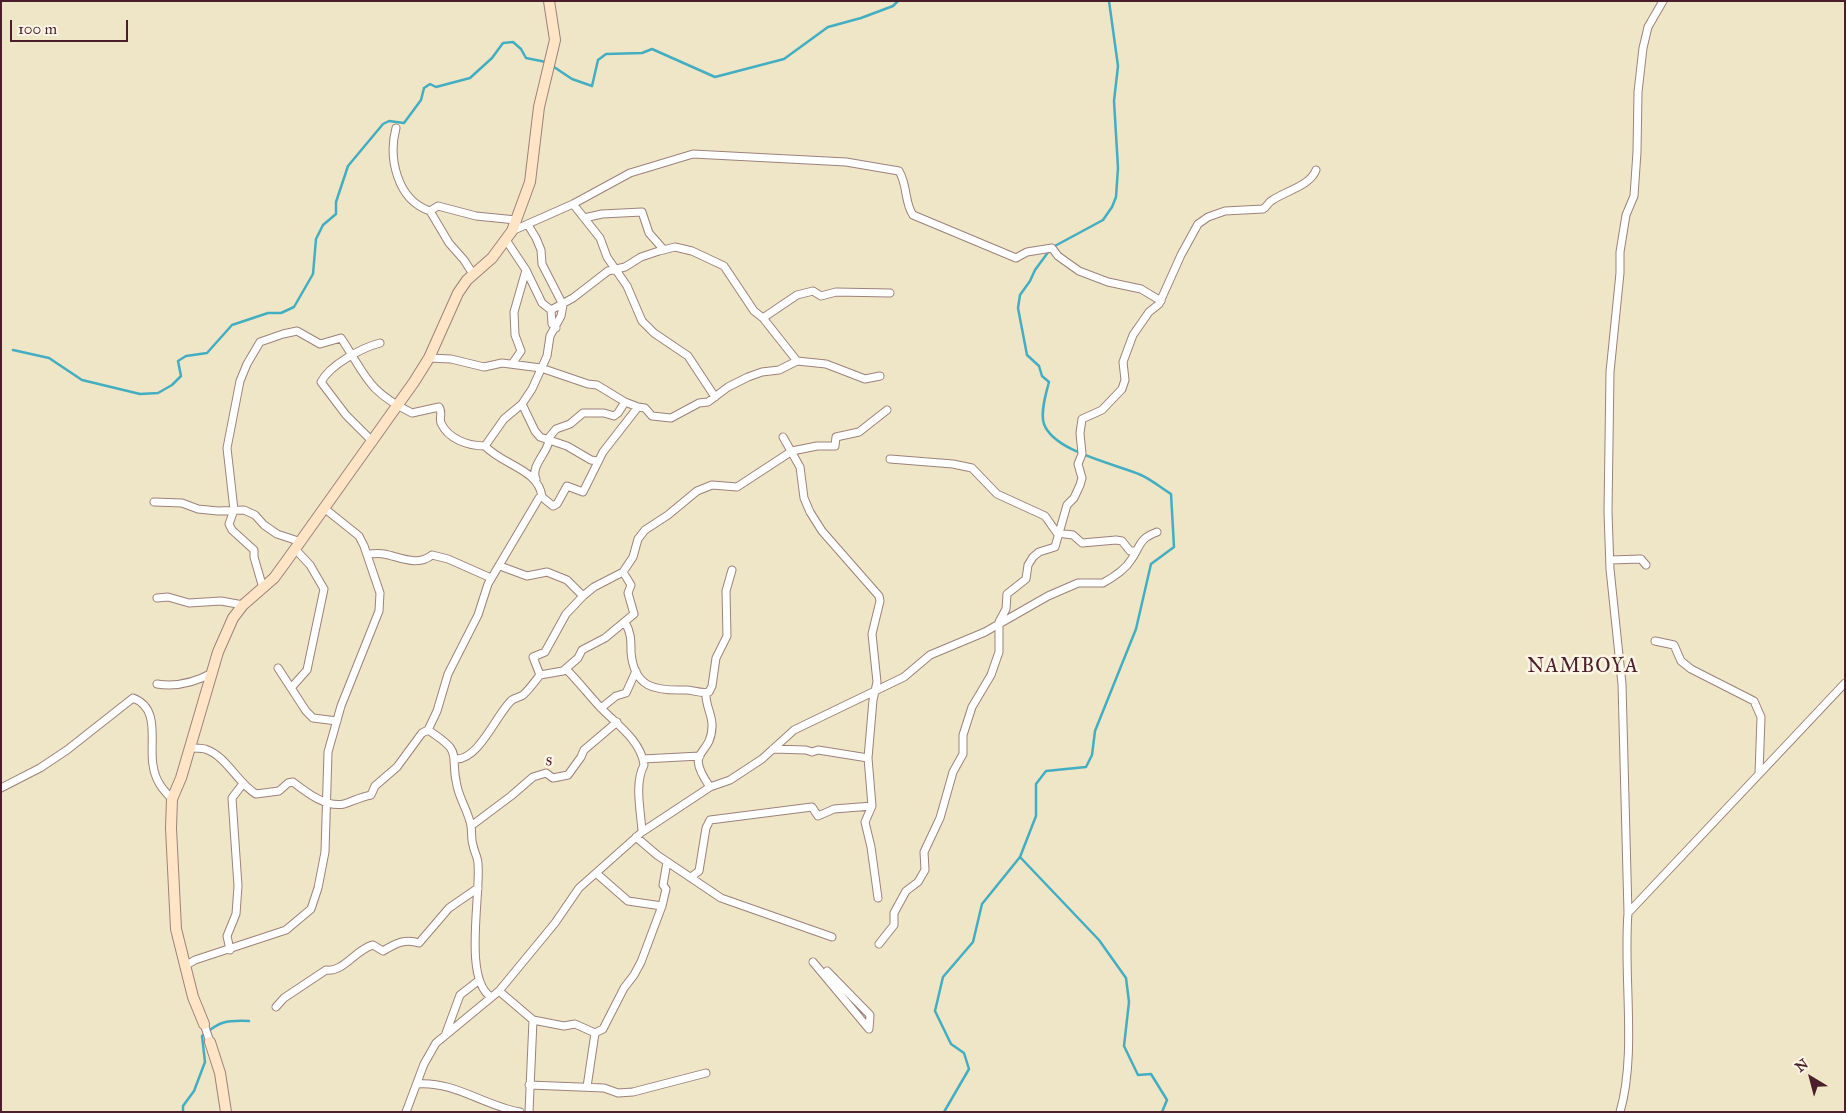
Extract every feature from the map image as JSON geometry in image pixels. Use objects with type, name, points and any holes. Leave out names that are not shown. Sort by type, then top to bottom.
[{"type":"street","points":[[226,1112],[220,1073],[185,966],[176,929],[171,828],[172,799],[182,778],[189,748],[212,673],[233,618],[243,605],[274,578],[298,546],[373,442],[429,358],[458,293],[473,274],[492,258],[512,232],[530,182],[539,107],[556,40],[550,1]]},
{"type":"street","points":[[1620,1112],[1626,1090],[1628,1064],[1625,945],[1628,914],[1622,684],[1610,560],[1608,512],[1610,372],[1620,273],[1620,252],[1626,215],[1634,196],[1638,92],[1643,48],[1648,28],[1663,1]]},
{"type":"street","points":[[396,128],[392,141],[394,169],[402,186],[419,208],[430,211],[449,243],[473,274]]},
{"type":"street","points":[[512,232],[574,204],[630,173],[693,154],[846,162],[899,171],[905,180],[909,209],[913,215],[1016,258],[1027,252],[1052,248],[1058,256],[1079,271],[1108,282],[1141,289],[1161,301]]},
{"type":"street","points":[[879,944],[894,925],[894,913],[906,891],[918,882],[925,870],[924,852],[936,828],[953,772],[963,754],[963,735],[972,707],[991,675],[999,652],[999,622],[1006,609],[1007,594],[1026,579],[1028,564],[1039,552],[1053,549],[1060,534],[1067,505],[1077,493],[1082,478],[1078,464],[1082,454],[1080,433],[1082,419],[1102,410],[1122,389],[1125,380],[1123,362],[1132,335],[1149,312],[1161,301],[1177,263],[1198,224],[1208,217],[1225,211],[1263,210],[1269,202],[1290,189],[1310,181],[1316,170]]},
{"type":"street","points":[[574,204],[600,238],[614,268],[627,286],[642,322],[654,333],[688,356],[715,397]]},
{"type":"street","points":[[430,211],[438,206],[476,216],[516,220]]},
{"type":"street","points":[[584,218],[602,214],[642,212],[649,233],[664,250]]},
{"type":"street","points":[[485,446],[504,419],[522,404],[547,356],[550,336],[556,328],[563,304],[542,264],[541,250],[528,226]]},
{"type":"street","points":[[506,240],[526,270],[542,303],[552,310]]},
{"type":"street","points":[[552,310],[614,268],[624,267],[641,257],[675,247],[692,251],[724,266],[754,311],[764,318],[797,361]]},
{"type":"street","points":[[512,364],[521,351],[515,335],[514,312],[526,270]]},
{"type":"street","points":[[764,318],[797,295],[813,291],[821,296],[836,292],[890,292]]},
{"type":"street","points":[[552,310],[552,324],[556,328]]},
{"type":"street","points":[[263,588],[254,557],[254,550],[232,530],[229,524],[234,510],[227,448],[229,426],[237,401],[240,381],[260,342],[297,331],[320,344],[341,338],[364,377],[378,394],[412,412],[439,407],[441,410],[441,423],[452,438],[476,446],[485,446],[536,479]]},
{"type":"street","points":[[373,442],[346,415],[321,382],[334,368],[370,345],[380,343]]},
{"type":"street","points":[[429,358],[450,359],[484,367],[502,363],[541,368],[588,384],[597,385],[625,402],[644,408],[652,416],[667,419],[699,402],[708,402],[728,387],[748,377],[762,372],[779,370],[797,361],[826,364],[865,379],[880,376]]},
{"type":"street","points":[[625,402],[614,416],[604,413],[583,414],[570,424],[556,428],[548,440],[547,450],[534,470],[542,497],[553,506],[557,504],[567,486],[583,492],[587,488],[598,461],[638,407]]},
{"type":"street","points":[[522,404],[534,431],[548,440],[566,446],[591,460],[598,461]]},
{"type":"street","points":[[540,675],[533,657],[544,652],[566,614],[583,596],[594,587],[623,572],[633,557],[638,539],[645,530],[668,515],[697,491],[712,485],[737,487],[792,451],[817,446],[835,446],[836,437],[859,432],[886,410]]},
{"type":"street","points":[[783,437],[800,467],[804,498],[810,512],[822,531],[880,596],[872,634],[877,682],[868,758],[872,806],[865,822],[872,847],[878,898]]},
{"type":"street","points":[[890,459],[953,464],[972,468],[997,494],[1045,516],[1060,534],[1073,535],[1082,543],[1122,541],[1130,551],[1134,551]]},
{"type":"street","points":[[189,748],[206,750],[217,757],[233,771],[242,785],[256,794],[279,791],[288,783],[293,782],[328,803],[342,804],[357,797],[371,795],[375,786],[397,767],[422,733],[428,730],[437,711],[448,674],[478,615],[491,578],[500,566],[528,514],[539,498],[542,497]]},
{"type":"street","points":[[154,502],[182,503],[211,510],[244,510],[255,515],[264,525],[298,546],[324,589],[307,670],[291,688]]},
{"type":"street","points":[[185,966],[195,960],[286,930],[310,910],[318,888],[324,852],[328,803],[328,752],[337,721],[379,611],[380,593],[359,536],[324,508]]},
{"type":"street","points":[[406,1112],[430,1052],[446,1033],[499,991],[555,923],[579,888],[639,835],[710,787],[730,780],[762,759],[794,730],[904,677],[930,655],[985,632],[999,622],[1078,582],[1102,583],[1131,560],[1134,551],[1145,537],[1157,532]]},
{"type":"street","points":[[367,554],[384,554],[396,559],[421,561],[432,555],[448,559],[491,578]]},
{"type":"street","points":[[1610,560],[1641,559],[1646,566]]},
{"type":"street","points":[[500,566],[527,576],[547,572],[567,580],[583,596]]},
{"type":"street","points":[[625,622],[631,631],[632,652],[636,671],[640,679],[651,688],[672,692],[688,690],[706,693],[711,690],[716,658],[727,636],[726,591],[732,570]]},
{"type":"street","points":[[456,759],[463,759],[484,740],[512,700],[522,696],[540,675],[563,671],[578,658],[582,650],[598,642],[635,612],[628,593],[631,585],[623,572]]},
{"type":"street","points":[[157,598],[168,597],[189,603],[221,601],[243,605]]},
{"type":"street","points":[[1655,641],[1674,646],[1681,661],[1691,669],[1754,701],[1761,717],[1759,774]]},
{"type":"street","points":[[278,668],[306,711],[313,718],[337,721]]},
{"type":"street","points":[[566,669],[601,708],[617,722],[643,759],[638,785],[639,835],[667,862],[721,898],[832,937]]},
{"type":"street","points":[[601,708],[616,696],[626,693],[636,671]]},
{"type":"street","points":[[157,684],[167,685],[195,682],[212,673]]},
{"type":"street","points":[[1628,914],[1845,683]]},
{"type":"street","points":[[706,693],[712,730],[700,756],[699,769],[710,787]]},
{"type":"street","points":[[1,788],[40,768],[67,750],[133,698],[145,706],[153,721],[153,765],[158,782],[172,799]]},
{"type":"street","name":"s","points":[[471,826],[540,773],[546,773],[553,778],[568,775],[584,750],[617,722]]},
{"type":"street","points":[[428,730],[454,751],[456,759],[456,785],[471,826],[473,845],[478,861],[475,949],[478,981],[481,988],[491,997]]},
{"type":"street","points":[[773,749],[806,750],[812,752],[818,750],[868,758]]},
{"type":"street","points":[[643,759],[700,756]]},
{"type":"street","points":[[230,950],[228,936],[236,914],[238,886],[232,798],[242,785]]},
{"type":"street","points":[[691,877],[699,871],[706,828],[710,820],[812,807],[818,816],[834,809],[872,806]]},
{"type":"street","points":[[595,1033],[603,1029],[624,988],[634,975],[662,906],[666,889],[663,885],[667,862]]},
{"type":"street","points":[[596,873],[628,900],[662,906]]},
{"type":"street","points":[[276,1007],[284,998],[326,970],[333,971],[340,967],[364,948],[373,945],[383,951],[399,942],[411,940],[419,943],[448,908],[478,888]]},
{"type":"street","points":[[813,962],[869,1029],[870,1015],[827,971]]},
{"type":"street","points":[[446,1033],[460,995],[478,981]]},
{"type":"street","points":[[499,991],[533,1020],[564,1026],[575,1024],[595,1033]]},
{"type":"street","points":[[529,1112],[533,1020]]},
{"type":"street","points":[[587,1087],[595,1033]]},
{"type":"street","points":[[529,1085],[604,1088],[618,1093],[633,1092],[706,1072]]},
{"type":"street","points":[[417,1084],[446,1085],[497,1109],[520,1112]]},
{"type":"waterway","points":[[551,65],[572,79],[592,86],[598,60],[606,54],[642,53],[652,49],[715,77],[784,59],[828,27],[861,18],[893,6],[898,1]]},
{"type":"waterway","points":[[1053,247],[1103,220],[1116,197],[1118,168],[1114,101],[1118,66],[1109,1]]},
{"type":"waterway","points":[[13,350],[49,358],[82,380],[140,394],[158,393],[172,385],[181,376],[178,361],[186,356],[207,353],[232,325],[268,313],[281,313],[294,307],[313,274],[316,239],[323,225],[336,214],[336,202],[348,166],[383,124],[389,121],[404,123],[421,100],[424,88],[430,84],[436,87],[470,78],[492,58],[503,43],[513,42],[521,49],[526,58],[546,62]]},
{"type":"waterway","points":[[944,1112],[969,1069],[964,1053],[951,1044],[935,1011],[943,977],[973,942],[982,904],[1020,857],[1036,816],[1036,784],[1046,771],[1086,767],[1092,755],[1095,731],[1136,629],[1151,564],[1174,547],[1171,494],[1141,475],[1072,450],[1050,434],[1044,424],[1043,409],[1049,382],[1042,376],[1039,366],[1027,355],[1018,308],[1020,295],[1049,251]]},
{"type":"waterway","points":[[1020,857],[1099,940],[1126,978],[1129,1002],[1124,1046],[1138,1075],[1151,1074],[1167,1100],[1162,1112]]},
{"type":"waterway","points":[[183,1112],[183,1106],[194,1091],[205,1062],[202,1036],[224,1022],[249,1021]]},
{"type":"district","name":"NAMBOYA","points":[[1583,667]]}]
